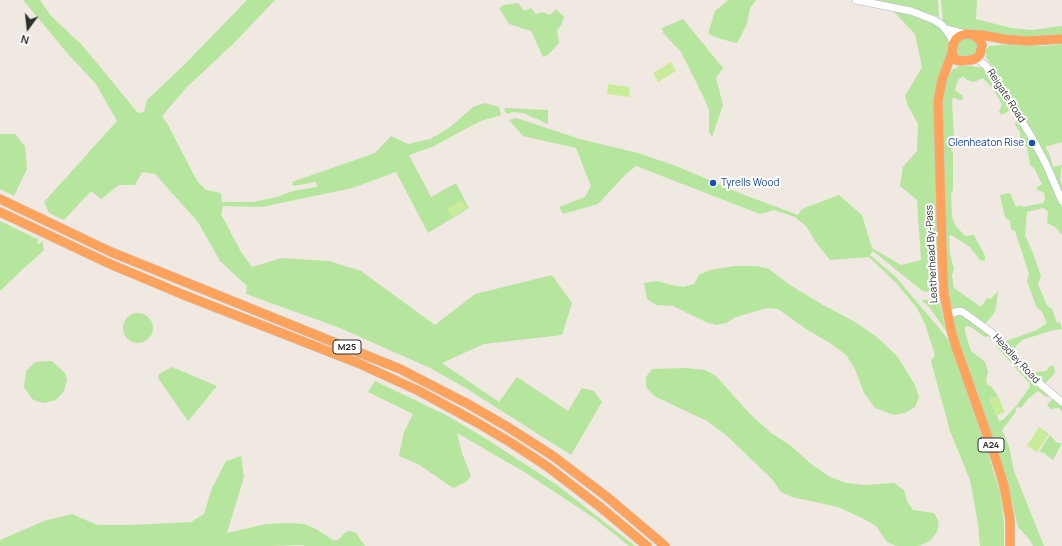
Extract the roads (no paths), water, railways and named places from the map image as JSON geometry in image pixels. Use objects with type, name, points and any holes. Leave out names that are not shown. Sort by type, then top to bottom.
[{"type":"highway","points":[[946,72],[956,63],[977,58],[982,49],[982,45],[980,40],[969,35]]},
{"type":"highway","points":[[961,61],[956,60],[954,57],[953,48],[956,39],[960,36],[969,35],[1040,41],[1062,40]]},
{"type":"highway","points":[[982,45],[986,42],[1003,39]]},
{"type":"highway","name":"Leatherhead By-Pass","points":[[953,48],[940,89],[938,101],[942,272],[947,314],[956,347],[1004,486],[1010,520],[1010,546]]},
{"type":"highway","name":"M25","points":[[0,199],[111,252],[400,369],[468,404],[506,426],[552,456],[607,497],[665,546]]},
{"type":"highway","name":"M25","points":[[0,212],[110,264],[184,295],[358,363],[419,391],[476,422],[548,467],[599,506],[647,546]]},
{"type":"main road","points":[[856,0],[911,11],[934,20],[942,25],[946,30],[951,38],[953,48]]},
{"type":"main road","points":[[946,30],[969,35]]},
{"type":"main road","name":"Reigate Road","points":[[977,58],[986,66],[996,80],[1031,136],[1046,164],[1062,201]]},
{"type":"main road","name":"Headley Road","points":[[947,314],[963,312],[992,333],[1032,378],[1062,402]]},
{"type":"place","name":"Glenheaton Rise","points":[[1032,143]]},
{"type":"place","name":"Tyrells Wood","points":[[713,183]]}]
